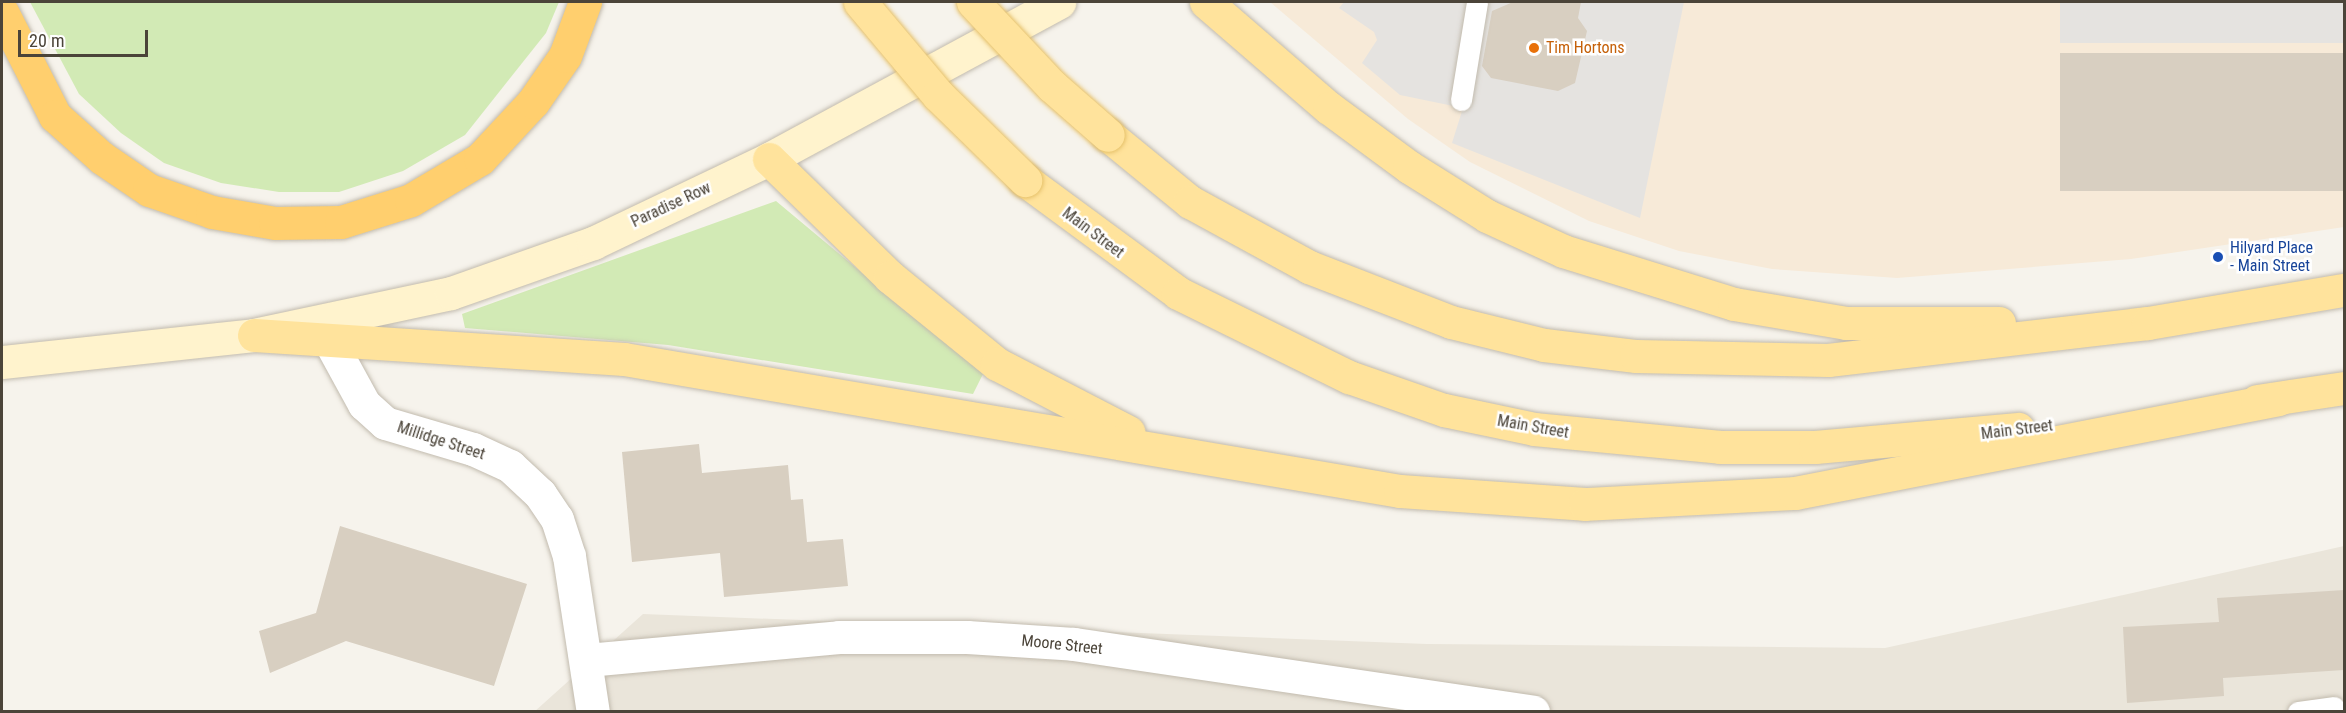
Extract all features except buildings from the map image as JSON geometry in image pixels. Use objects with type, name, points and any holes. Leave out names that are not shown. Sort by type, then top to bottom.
[{"type":"highway","points":[[2,12],[55,116],[102,158],[170,198],[212,212],[286,223],[341,222],[401,203],[480,159],[532,102],[565,56],[585,2]]},
{"type":"main road","name":"Main Street","points":[[860,2],[938,95],[1024,180],[1178,293],[1266,340],[1444,410],[1534,429],[1720,447],[1815,447],[1934,439],[2279,399],[2344,388]]},
{"type":"main road","points":[[973,2],[1052,86],[1190,202],[1309,267],[1451,322],[1544,345],[1636,356],[1828,360],[2148,323],[2344,290]]},
{"type":"main road","name":"Paradise Row","points":[[2,362],[254,335],[462,289],[593,243],[770,159],[1059,2]]},
{"type":"main road","points":[[1206,2],[1329,108],[1409,167],[1487,216],[1563,251],[1734,304],[1846,323],[2148,323]]},
{"type":"main road","points":[[770,159],[890,277],[996,364],[1165,450]]},
{"type":"main road","points":[[254,335],[624,359],[1165,450],[1481,500],[1681,503],[1795,493],[2279,399]]},
{"type":"street","name":"Millidge Street","points":[[328,340],[364,404],[385,423],[473,449],[510,466],[540,494],[557,519],[570,556],[588,660],[593,711]]},
{"type":"street","name":"Moore Street","points":[[588,660],[839,637],[967,637],[1074,644],[1533,711]]},
{"type":"lane","points":[[1461,100],[1478,2]]},
{"type":"lane","points":[[2298,711],[2334,707]]},
{"type":"shaded area","points":[[1270,2],[2344,2],[2344,227],[2131,259],[1897,278],[1772,269],[1679,251],[1589,221],[1470,162],[1408,119]]},
{"type":"shaded area","points":[[1344,2],[1684,2],[1640,218],[1452,143],[1463,108],[1400,95],[1362,63],[1377,40],[1374,32],[1339,8]]},
{"type":"shaded area","points":[[2060,2],[2344,2],[2344,43],[2060,43]]},
{"type":"shaded area","points":[[2344,546],[2344,711],[534,712],[643,614],[1427,644],[1885,648]]},
{"type":"green space","points":[[30,2],[559,2],[546,33],[465,135],[403,171],[339,192],[279,192],[221,183],[164,163],[121,133],[79,94]]},
{"type":"green space","points":[[776,201],[983,374],[973,394],[668,345],[465,328],[462,314]]},
{"type":"place","name":"Tim Hortons","points":[[1534,48]]},
{"type":"place","name":"Hilyard Place - Main Street","points":[[2218,257]]}]
